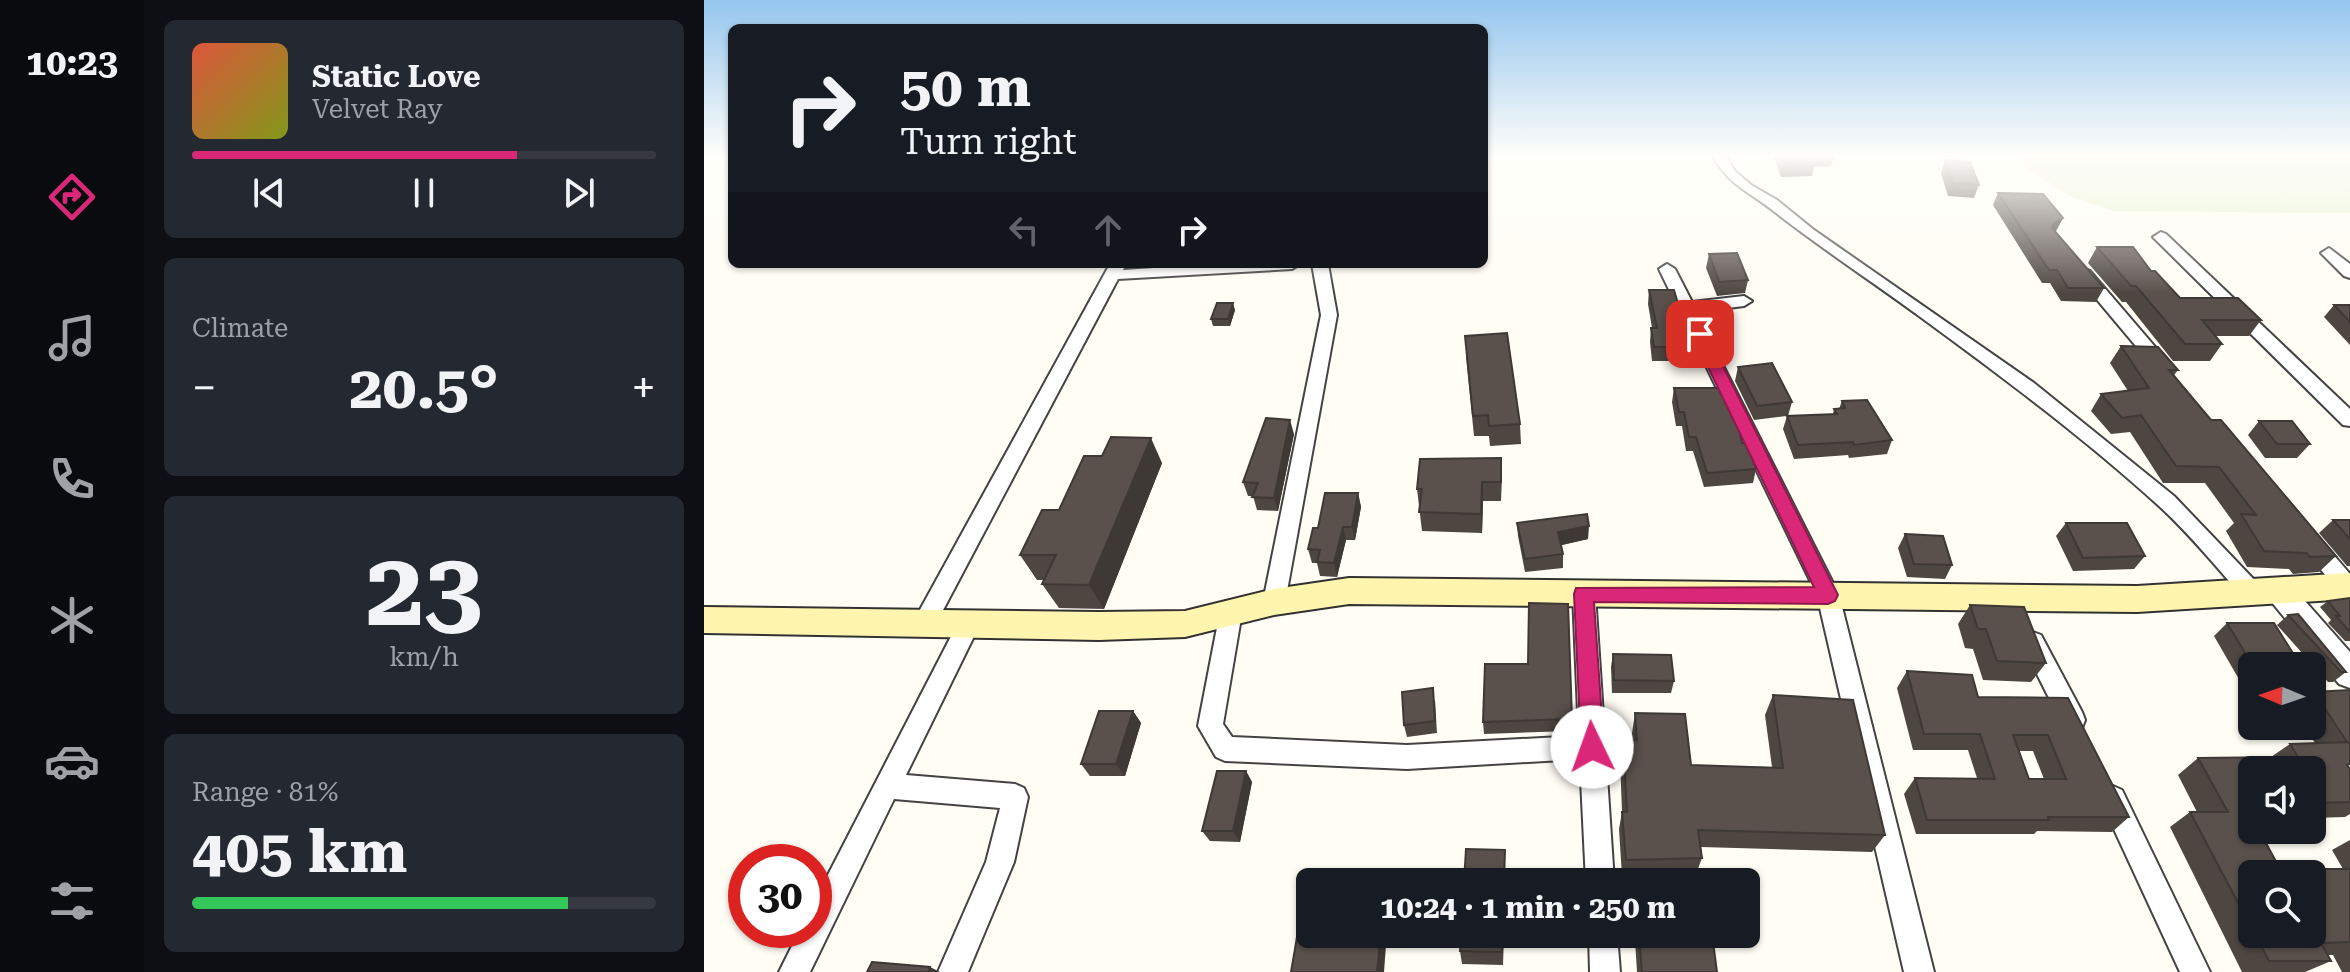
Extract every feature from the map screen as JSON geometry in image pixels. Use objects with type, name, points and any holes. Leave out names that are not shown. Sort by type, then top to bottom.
[{"type":"main road","points":[[704,620],[1185,624],[1274,602],[1349,591],[2137,599],[2349,586]]},
{"type":"street","points":[[1771,202],[1809,233],[2028,387],[2167,501],[2350,674]]},
{"type":"street","points":[[2161,237],[2350,420]]},
{"type":"street","points":[[2329,253],[2350,273]]},
{"type":"street","points":[[2070,257],[2177,384]]},
{"type":"street","points":[[924,624],[1116,269],[1151,268]]},
{"type":"street","points":[[1274,602],[1329,315],[1321,268]]},
{"type":"street","points":[[1667,269],[1828,595],[1919,972]]},
{"type":"street","points":[[1687,308],[1744,301]]},
{"type":"street","points":[[2297,527],[2349,586]]},
{"type":"street","points":[[1584,594],[1599,868]]},
{"type":"street","points":[[2011,598],[2081,736]]},
{"type":"street","points":[[1231,612],[1210,726],[1225,749],[1407,757],[1592,747]]},
{"type":"street","points":[[794,972],[969,624]]},
{"type":"street","points":[[2102,778],[2195,972]]},
{"type":"street","points":[[888,786],[1015,797],[1014,815],[999,859],[953,972]]},
{"type":"street","points":[[1604,948],[1605,972]]},
{"type":"green space","points":[[2089,202],[2350,202],[2350,213],[2114,211]]},
{"type":"building","points":[[2004,202],[2050,202],[2063,218],[2052,228],[2104,288],[2068,288],[2057,270],[2049,270]]},
{"type":"building","points":[[2097,247],[2133,247],[2151,271],[2155,271],[2180,298],[2238,298],[2261,320],[2202,320],[2222,344],[2185,344],[2136,286],[2131,286]]},
{"type":"building","points":[[1737,253],[1748,280],[1719,282],[1709,254]]},
{"type":"building","points":[[1649,290],[1674,290],[1685,328],[1694,328],[1698,347],[1654,347],[1651,328],[1657,328]]},
{"type":"building","points":[[1217,303],[1233,303],[1228,319],[1211,319]]},
{"type":"building","points":[[2334,305],[2350,305],[2350,322]]},
{"type":"building","points":[[1507,333],[1520,424],[1489,426],[1488,415],[1473,416],[1465,336]]},
{"type":"building","points":[[2121,346],[2158,347],[2178,370],[2169,370],[2211,420],[2221,420],[2336,556],[2310,557],[2306,553],[2264,551],[2241,514],[2256,515],[2219,467],[2176,466],[2141,415],[2122,418],[2101,394],[2149,388]]},
{"type":"building","points":[[1772,363],[1792,402],[1757,406],[1738,367]]},
{"type":"building","points":[[1674,388],[1723,388],[1735,412],[1742,443],[1747,443],[1756,469],[1707,473],[1696,437],[1689,437],[1684,412],[1679,412]]},
{"type":"building","points":[[1867,400],[1892,440],[1854,445],[1853,442],[1798,445],[1787,416],[1837,414],[1834,409],[1845,408],[1842,401]]},
{"type":"building","points":[[1266,418],[1290,420],[1274,498],[1252,497],[1258,483],[1243,482]]},
{"type":"building","points":[[2259,421],[2292,421],[2310,444],[2277,444]]},
{"type":"building","points":[[1111,437],[1151,438],[1089,585],[1042,584],[1056,555],[1020,555],[1042,510],[1059,510],[1084,456],[1102,456]]},
{"type":"building","points":[[1501,458],[1501,482],[1482,482],[1481,514],[1419,512],[1422,489],[1417,489],[1420,459]]},
{"type":"building","points":[[1325,493],[1358,493],[1352,527],[1343,527],[1334,563],[1317,562],[1320,550],[1308,549],[1313,528],[1318,528]]},
{"type":"building","points":[[1587,514],[1589,526],[1558,532],[1563,554],[1525,559],[1517,523]]},
{"type":"building","points":[[2333,520],[2350,520],[2350,539]]},
{"type":"building","points":[[2066,523],[2127,523],[2145,556],[2083,558]]},
{"type":"building","points":[[1905,534],[1943,536],[1952,565],[1914,564]]},
{"type":"building","points":[[2350,598],[2350,632],[2328,601]]},
{"type":"building","points":[[1529,603],[1568,604],[1572,719],[1483,722],[1485,664],[1528,664]]},
{"type":"building","points":[[1970,605],[2024,607],[2046,663],[1997,661],[1986,629],[1978,629]]},
{"type":"building","points":[[2298,614],[2346,672],[2341,672],[2326,652],[2322,652],[2288,615]]},
{"type":"building","points":[[2227,623],[2274,623],[2292,652],[2245,652]]},
{"type":"building","points":[[1613,654],[1671,655],[1674,681],[1614,680]]},
{"type":"building","points":[[1907,671],[1972,675],[1978,697],[2068,698],[2129,817],[1927,820],[1915,778],[1995,779],[1980,734],[1924,734]],"holes":[[[2013,735],[2048,735],[2066,779],[2029,779]]]},
{"type":"building","points":[[1433,688],[1435,721],[1404,725],[1402,692]]},
{"type":"building","points":[[2350,690],[2350,742],[2326,710],[2326,691]]},
{"type":"building","points":[[1773,695],[1853,700],[1885,835],[1698,830],[1702,858],[1626,860],[1622,812],[1627,812],[1623,740],[1637,740],[1635,713],[1685,714],[1691,765],[1783,768]]},
{"type":"building","points":[[1099,711],[1133,711],[1116,764],[1081,764]]},
{"type":"building","points":[[2350,742],[2350,764],[2347,765],[2350,769],[2350,802],[2326,803],[2326,756],[2297,756],[2290,744]]},
{"type":"building","points":[[2198,758],[2238,758],[2238,844],[2267,844],[2275,860],[2238,860],[2238,903],[2190,812],[2228,812]]},
{"type":"building","points":[[1217,771],[1246,771],[1233,831],[1202,831]]},
{"type":"building","points":[[1466,849],[1505,850],[1504,868],[1465,868]]},
{"type":"building","points":[[2326,869],[2350,869],[2350,942],[2326,943]]},
{"type":"building","points":[[1296,943],[1296,948],[1380,948],[1377,972],[1291,972]]},
{"type":"building","points":[[1460,948],[1502,948],[1502,952],[1460,951]]},
{"type":"building","points":[[1640,948],[1714,948],[1717,972],[1642,972]]},
{"type":"building","points":[[2262,948],[2324,948],[2331,961],[2269,961]]},
{"type":"building","points":[[872,962],[930,967],[928,972],[867,972]]},
{"type":"route","points":[[1592,747],[1584,594],[1828,595],[1700,334]]}]
